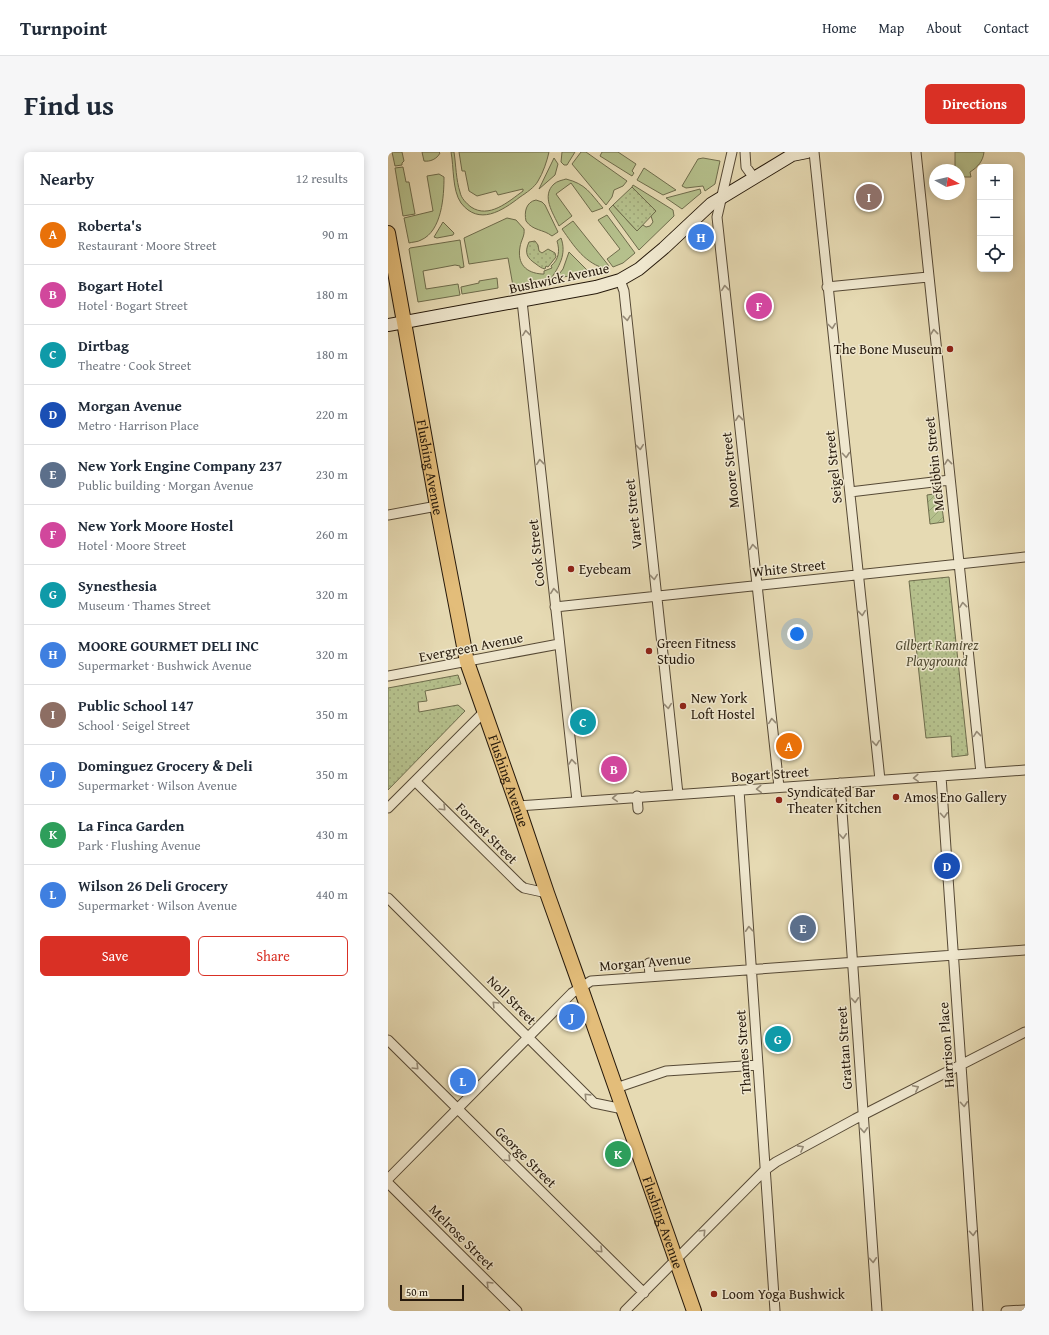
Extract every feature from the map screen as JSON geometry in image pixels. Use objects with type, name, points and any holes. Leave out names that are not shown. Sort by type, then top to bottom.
[{"type":"main road","name":"Bushwick Avenue","points":[[388,325],[596,287],[620,280],[639,269],[711,204],[793,154],[807,152]]},
{"type":"main road","name":"Flushing Avenue","points":[[388,233],[437,506],[467,662],[518,806],[546,893],[581,988],[622,1109],[694,1311]]},
{"type":"street","name":"Moore Street","points":[[732,152],[717,217],[779,787]]},
{"type":"street","points":[[745,152],[746,166],[754,178]]},
{"type":"street","name":"Seigel Street","points":[[814,152],[880,780]]},
{"type":"street","name":"McKibbin Street","points":[[916,152],[981,773]]},
{"type":"street","points":[[827,287],[928,276]]},
{"type":"street","name":"Varet Street","points":[[620,280],[624,291],[678,794]]},
{"type":"street","name":"Cook Street","points":[[522,301],[577,801]]},
{"type":"street","points":[[850,492],[950,480]]},
{"type":"street","points":[[388,515],[437,506]]},
{"type":"street","name":"White Street","points":[[556,607],[1025,557]]},
{"type":"street","name":"Evergreen Avenue","points":[[388,676],[560,644]]},
{"type":"street","points":[[388,808],[485,711]]},
{"type":"street","name":"Bogart Street","points":[[518,806],[637,796],[1025,770]]},
{"type":"street","name":"Harrison Place","points":[[941,776],[978,1311]]},
{"type":"street","name":"Forrest Street","points":[[415,781],[520,885],[524,888],[546,893]]},
{"type":"street","name":"Grattan Street","points":[[840,783],[877,1311]]},
{"type":"street","name":"Thames Street","points":[[739,790],[775,1311]]},
{"type":"street","points":[[637,796],[638,809]]},
{"type":"street","name":"Noll Street","points":[[388,898],[594,1103],[622,1109]]},
{"type":"street","name":"Morgan Avenue","points":[[388,1179],[572,993],[591,981],[751,968],[1025,950]]},
{"type":"street","points":[[649,963],[650,976]]},
{"type":"street","points":[[625,1311],[765,1170],[776,1162],[863,1115],[1025,1032]]},
{"type":"street","name":"George Street","points":[[388,1040],[644,1293]]},
{"type":"street","points":[[616,1088],[666,1071],[758,1065]]},
{"type":"street","name":"Melrose Street","points":[[388,1183],[517,1311]]},
{"type":"street","points":[[1006,1311],[1025,1310]]},
{"type":"green space","points":[[392,152],[402,152],[404,161],[402,165],[395,166]]},
{"type":"green space","points":[[422,152],[440,153],[431,160],[424,161]]},
{"type":"green space","points":[[451,152],[454,152],[461,196],[471,207],[485,211],[498,208],[505,204],[523,191],[523,189],[498,195],[496,191],[477,196],[469,191],[465,171],[462,171],[459,152],[549,152],[542,174],[533,188],[506,207],[490,214],[483,215],[475,214],[468,210],[458,198]]},
{"type":"green space","points":[[562,152],[575,152],[567,165],[564,165],[561,162]]},
{"type":"green space","points":[[581,152],[586,152],[627,181],[623,186],[614,190],[612,197],[606,205],[572,164]]},
{"type":"green space","points":[[602,152],[618,152],[636,164],[632,171],[634,173],[632,176],[600,156]]},
{"type":"green space","points":[[955,152],[984,152],[980,164],[977,164],[977,166],[970,172],[971,177],[965,177],[965,164],[955,164]]},
{"type":"green space","points":[[554,158],[558,164],[555,175],[539,189]]},
{"type":"green space","points":[[703,158],[720,161],[715,184],[705,191],[703,186],[686,188],[682,186],[698,159]]},
{"type":"green space","points":[[403,167],[406,182],[409,182],[415,214],[403,216],[395,168]]},
{"type":"green space","points":[[644,168],[676,190],[663,195],[637,180]]},
{"type":"green space","points":[[439,174],[444,177],[444,185],[438,221],[428,235],[420,241],[409,243],[404,218],[433,211],[427,176]]},
{"type":"green space","points":[[566,179],[583,186],[603,208],[592,212],[571,183],[556,194],[572,216],[559,226],[549,205],[548,194],[554,184],[558,181]]},
{"type":"green space","points":[[633,185],[673,210],[674,216],[639,250],[609,209],[613,205],[637,231],[643,225],[646,227],[650,226],[653,222],[651,216],[656,211],[632,187]]},
{"type":"green space","points":[[632,187],[656,211],[637,231],[613,205]]},
{"type":"green space","points":[[700,189],[701,193],[682,209],[666,198]]},
{"type":"green space","points":[[536,200],[545,205],[558,232],[552,236],[532,227],[526,221],[526,208],[530,203]]},
{"type":"green space","points":[[607,215],[635,253],[623,263],[613,267],[607,259],[620,249],[598,220]]},
{"type":"green space","points":[[507,218],[516,220],[524,229],[519,253],[521,263],[531,272],[544,274],[544,271],[552,268],[551,266],[556,261],[558,255],[557,241],[561,238],[563,244],[563,255],[550,280],[513,286],[508,258],[469,264],[464,238]]},
{"type":"green space","points":[[573,221],[609,266],[607,269],[599,267],[586,259],[566,235],[562,229]]},
{"type":"green space","points":[[443,222],[454,233],[453,235],[437,238],[434,237]]},
{"type":"green space","points":[[460,240],[464,267],[460,268],[460,266],[455,265],[423,271],[426,289],[458,284],[460,295],[418,302],[409,249]]},
{"type":"green space","points":[[535,241],[538,245],[539,251],[542,253],[548,249],[555,253],[556,257],[548,267],[546,266],[545,269],[533,262],[527,255],[529,242]]},
{"type":"green space","points":[[569,252],[590,273],[556,278],[563,269]]},
{"type":"green space","points":[[497,278],[498,288],[462,294],[461,287],[479,283],[479,281]]},
{"type":"green space","points":[[940,493],[944,522],[930,524],[927,495]]},
{"type":"green space","name":"Gilbert Ramirez Playground","points":[[949,577],[968,755],[952,757],[951,736],[926,738],[909,581]]},
{"type":"green space","points":[[458,675],[461,684],[425,691],[427,701],[418,702],[419,712],[458,705],[465,711],[388,790],[388,688]]},
{"type":"place","name":"Public School 147","points":[[869,197]]},
{"type":"place","name":"MOORE GOURMET DELI INC","points":[[701,237]]},
{"type":"place","name":"New York Moore Hostel","points":[[759,306]]},
{"type":"place","name":"The Bone Museum","points":[[950,349]]},
{"type":"place","name":"Eyebeam","points":[[571,569]]},
{"type":"place","name":"Green Fitness Studio","points":[[649,651]]},
{"type":"place","name":"New York Loft Hostel","points":[[683,706]]},
{"type":"place","name":"Dirtbag","points":[[583,722]]},
{"type":"place","name":"Roberta's","points":[[789,746]]},
{"type":"place","name":"Bogart Hotel","points":[[614,769]]},
{"type":"place","name":"Amos Eno Gallery","points":[[896,797]]},
{"type":"place","name":"Syndicated Bar Theater Kitchen","points":[[779,800]]},
{"type":"place","name":"Morgan Avenue","points":[[947,866]]},
{"type":"place","name":"New York Engine Company 237","points":[[803,928]]},
{"type":"place","name":"Dominguez Grocery & Deli","points":[[572,1017]]},
{"type":"place","name":"Synesthesia","points":[[778,1039]]},
{"type":"place","name":"Wilson 26 Deli Grocery","points":[[463,1081]]},
{"type":"place","name":"La Finca Garden","points":[[618,1154]]},
{"type":"place","name":"Loom Yoga Bushwick","points":[[714,1294]]}]
